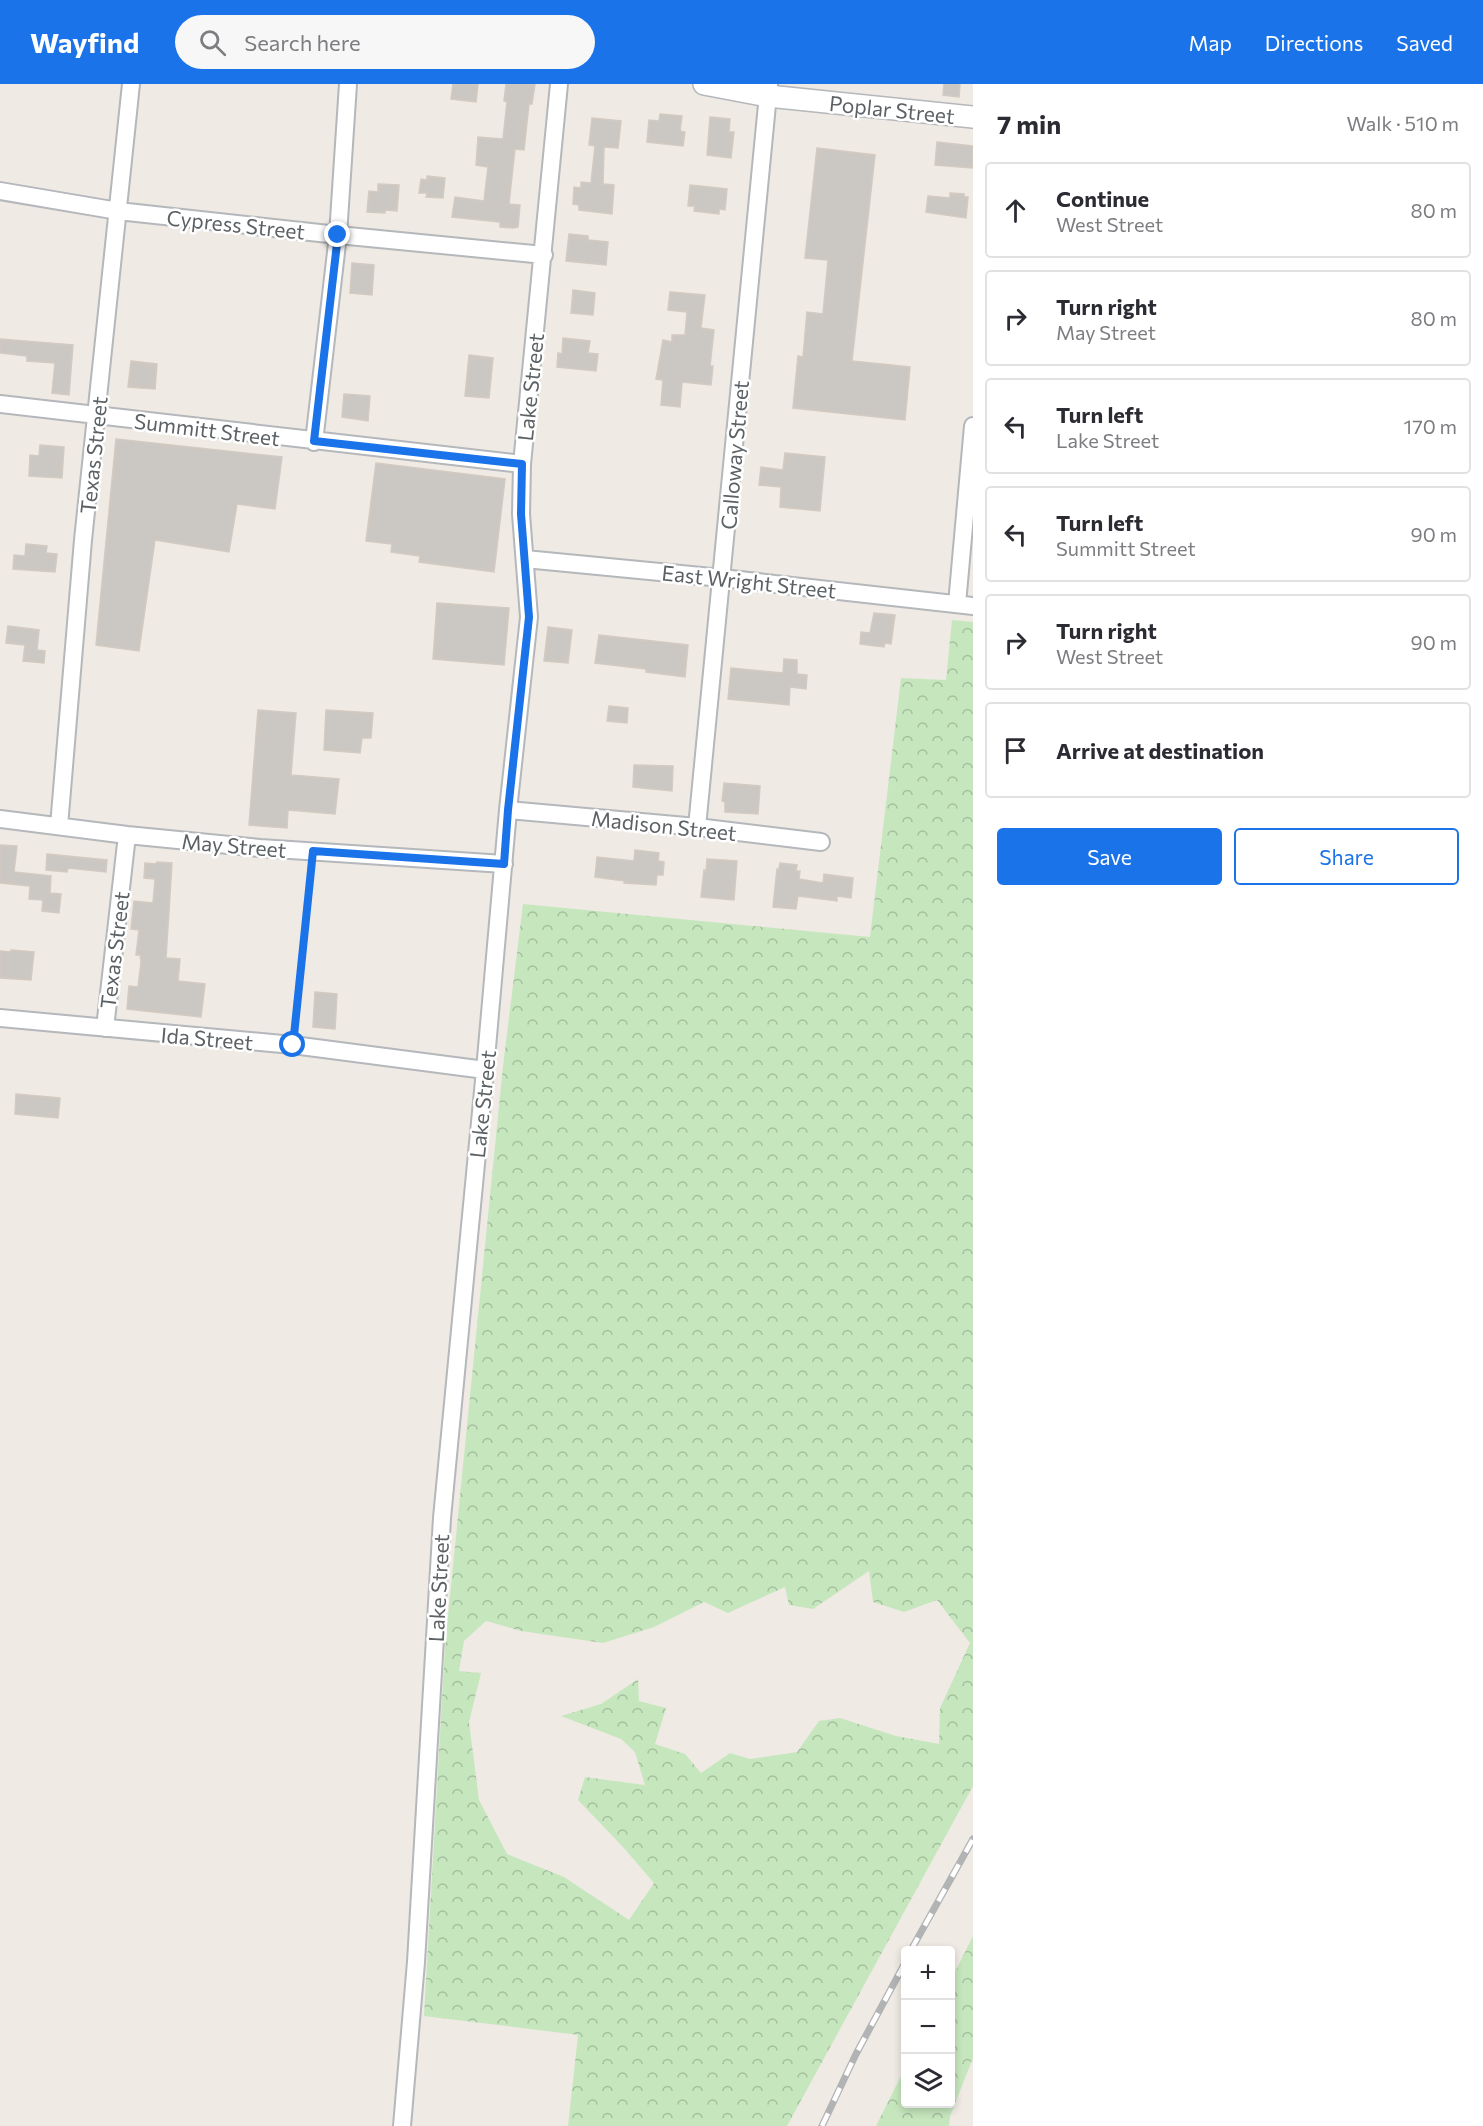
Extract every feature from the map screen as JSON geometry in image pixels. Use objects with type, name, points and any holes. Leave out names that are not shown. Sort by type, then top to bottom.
[{"type":"street","name":"Texas Street","points":[[59,826],[83,540],[131,84]]},
{"type":"street","points":[[314,441],[338,235],[348,84]]},
{"type":"street","name":"Lake Street","points":[[402,2126],[417,1962],[442,1518],[508,810],[529,617],[521,514],[522,464],[559,84]]},
{"type":"street","name":"Poplar Street","points":[[705,84],[973,117]]},
{"type":"street","name":"Calloway Street","points":[[697,827],[768,90]]},
{"type":"street","name":"Cypress Street","points":[[0,191],[118,212],[544,255]]},
{"type":"street","name":"Summitt Street","points":[[0,404],[522,464]]},
{"type":"street","points":[[965,605],[973,426]]},
{"type":"street","name":"East Wright Street","points":[[525,559],[965,605]]},
{"type":"street","name":"Madison Street","points":[[508,810],[697,827],[821,842]]},
{"type":"street","name":"May Street","points":[[0,819],[127,836],[504,864]]},
{"type":"street","name":"Texas Street","points":[[105,1029],[127,836]]},
{"type":"street","name":"Ida Street","points":[[0,1018],[293,1045],[485,1070]]},
{"type":"path","points":[[293,1045],[313,851]]},
{"type":"green space","points":[[952,620],[973,622],[973,1786],[787,2126],[568,2126],[578,2035],[424,2016],[445,1646],[503,1066],[523,904],[870,937],[901,678],[946,680]],"holes":[[[869,1571],[873,1602],[904,1612],[937,1600],[970,1643],[940,1708],[939,1744],[896,1736],[840,1718],[819,1721],[797,1752],[750,1759],[730,1753],[701,1773],[685,1754],[655,1744],[666,1708],[639,1701],[638,1679],[601,1704],[561,1716],[621,1739],[635,1752],[645,1785],[585,1777],[578,1800],[654,1883],[629,1920],[564,1877],[507,1854],[479,1800],[469,1722],[481,1673],[459,1671],[464,1641],[486,1621],[521,1631],[603,1643],[654,1627],[704,1602],[728,1613],[785,1587],[789,1605],[813,1609]]]},
{"type":"green space","points":[[973,1936],[973,2058],[955,2103],[955,2000],[955,1972]]},
{"type":"green space","points":[[901,2076],[901,2108],[953,2108],[949,2126],[876,2126]]},
{"type":"building","points":[[453,84],[478,84],[476,102],[451,99]]},
{"type":"building","points":[[506,84],[535,84],[532,104],[529,104],[524,150],[515,149],[509,204],[520,205],[518,227],[513,228],[500,227],[500,222],[452,217],[455,197],[484,201],[488,167],[476,165],[478,137],[503,139],[507,102],[504,101]]},
{"type":"building","points":[[944,84],[960,84],[959,97],[943,95]]},
{"type":"building","points":[[660,114],[682,116],[680,131],[685,132],[683,146],[647,142],[649,120],[659,121]]},
{"type":"building","points":[[710,117],[730,119],[729,132],[734,132],[731,158],[707,155]]},
{"type":"building","points":[[592,118],[621,121],[618,148],[604,147],[603,184],[614,185],[612,214],[579,210],[579,205],[573,204],[574,187],[581,188],[581,182],[591,183],[595,146],[589,145]]},
{"type":"building","points":[[937,142],[973,146],[973,168],[935,165]]},
{"type":"building","points":[[817,148],[875,155],[852,361],[910,367],[905,420],[793,408],[798,356],[803,357],[807,312],[823,314],[828,260],[805,258]]},
{"type":"building","points":[[427,176],[445,178],[443,198],[426,197],[427,193],[419,193],[421,179],[427,180]]},
{"type":"building","points":[[378,184],[399,185],[397,211],[367,212],[369,191],[378,192]]},
{"type":"building","points":[[690,185],[727,189],[725,210],[719,209],[719,214],[694,211],[695,206],[688,206]]},
{"type":"building","points":[[950,193],[964,194],[964,197],[968,197],[966,218],[926,212],[928,196],[950,198]]},
{"type":"building","points":[[569,234],[588,236],[588,240],[608,242],[606,265],[566,261]]},
{"type":"building","points":[[352,263],[374,265],[372,295],[350,293]]},
{"type":"building","points":[[573,290],[595,293],[593,315],[571,313]]},
{"type":"building","points":[[670,292],[705,295],[701,328],[714,330],[710,366],[713,366],[711,385],[682,382],[680,407],[661,405],[663,380],[656,379],[663,340],[672,342],[672,335],[685,335],[687,312],[668,310]]},
{"type":"building","points":[[563,338],[590,341],[588,353],[598,354],[596,371],[557,367],[558,353],[562,354]]},
{"type":"building","points":[[0,339],[73,345],[69,395],[52,393],[55,363],[27,361],[27,356],[0,353]]},
{"type":"building","points":[[469,355],[493,358],[489,398],[465,396]]},
{"type":"building","points":[[131,361],[157,364],[155,389],[128,387]]},
{"type":"building","points":[[344,394],[370,396],[368,421],[342,417]]},
{"type":"building","points":[[116,439],[282,457],[275,509],[237,504],[229,552],[155,540],[139,651],[96,645]]},
{"type":"building","points":[[40,445],[64,447],[62,478],[29,476],[30,455],[39,456]]},
{"type":"building","points":[[785,453],[825,457],[820,511],[780,507],[781,487],[759,485],[761,467],[783,470]]},
{"type":"building","points":[[376,463],[505,479],[494,572],[419,562],[420,556],[391,552],[392,544],[366,541]]},
{"type":"building","points":[[26,544],[47,546],[46,553],[57,554],[55,572],[13,569],[14,555],[25,556]]},
{"type":"building","points":[[437,603],[509,608],[504,665],[433,659]]},
{"type":"building","points":[[874,613],[895,615],[891,644],[885,643],[884,647],[860,644],[861,632],[870,633]]},
{"type":"building","points":[[8,626],[39,630],[37,650],[45,651],[44,663],[23,661],[25,645],[6,643]]},
{"type":"building","points":[[548,627],[572,630],[568,663],[544,661]]},
{"type":"building","points":[[599,635],[688,645],[685,677],[646,672],[646,669],[595,663]]},
{"type":"building","points":[[784,659],[797,660],[797,674],[807,675],[806,689],[790,687],[789,705],[728,699],[731,668],[783,673]]},
{"type":"building","points":[[609,706],[628,708],[627,723],[607,721]]},
{"type":"building","points":[[258,710],[296,713],[291,775],[339,779],[335,814],[288,810],[287,828],[249,825]]},
{"type":"building","points":[[326,710],[373,713],[371,738],[362,738],[360,753],[324,750]]},
{"type":"building","points":[[634,765],[673,766],[672,791],[633,787]]},
{"type":"building","points":[[724,783],[760,786],[758,814],[725,812],[725,802],[722,801]]},
{"type":"building","points":[[0,845],[17,846],[14,872],[51,876],[50,893],[61,894],[59,913],[42,911],[43,900],[29,899],[30,886],[0,883]]},
{"type":"building","points":[[635,850],[659,853],[658,861],[664,862],[663,875],[657,875],[656,885],[624,883],[625,881],[595,877],[597,857],[634,861]]},
{"type":"building","points":[[47,854],[107,860],[106,872],[68,868],[67,872],[46,870]]},
{"type":"building","points":[[707,859],[737,861],[734,900],[701,897]]},
{"type":"building","points":[[157,862],[172,863],[166,958],[180,959],[178,981],[205,984],[201,1017],[127,1009],[129,986],[138,987],[141,962],[140,955],[136,955],[139,930],[131,929],[134,901],[153,903],[155,879],[144,878],[145,863],[156,864]]},
{"type":"building","points":[[780,863],[797,865],[796,871],[800,871],[799,879],[823,883],[824,874],[853,878],[851,898],[837,896],[837,901],[798,896],[796,909],[773,907],[777,869]]},
{"type":"building","points":[[11,950],[34,952],[31,980],[0,978],[0,951],[11,952]]},
{"type":"building","points":[[315,992],[337,994],[335,1029],[313,1027]]},
{"type":"building","points":[[16,1094],[60,1098],[58,1118],[15,1114]]},
{"type":"railway","points":[[913,1946],[973,1839]]},
{"type":"railway","points":[[822,2126],[856,2054],[901,1970]]},
{"type":"route","points":[[293,1045],[313,851],[504,864],[529,617],[521,514],[522,464],[314,441],[338,235]]}]
